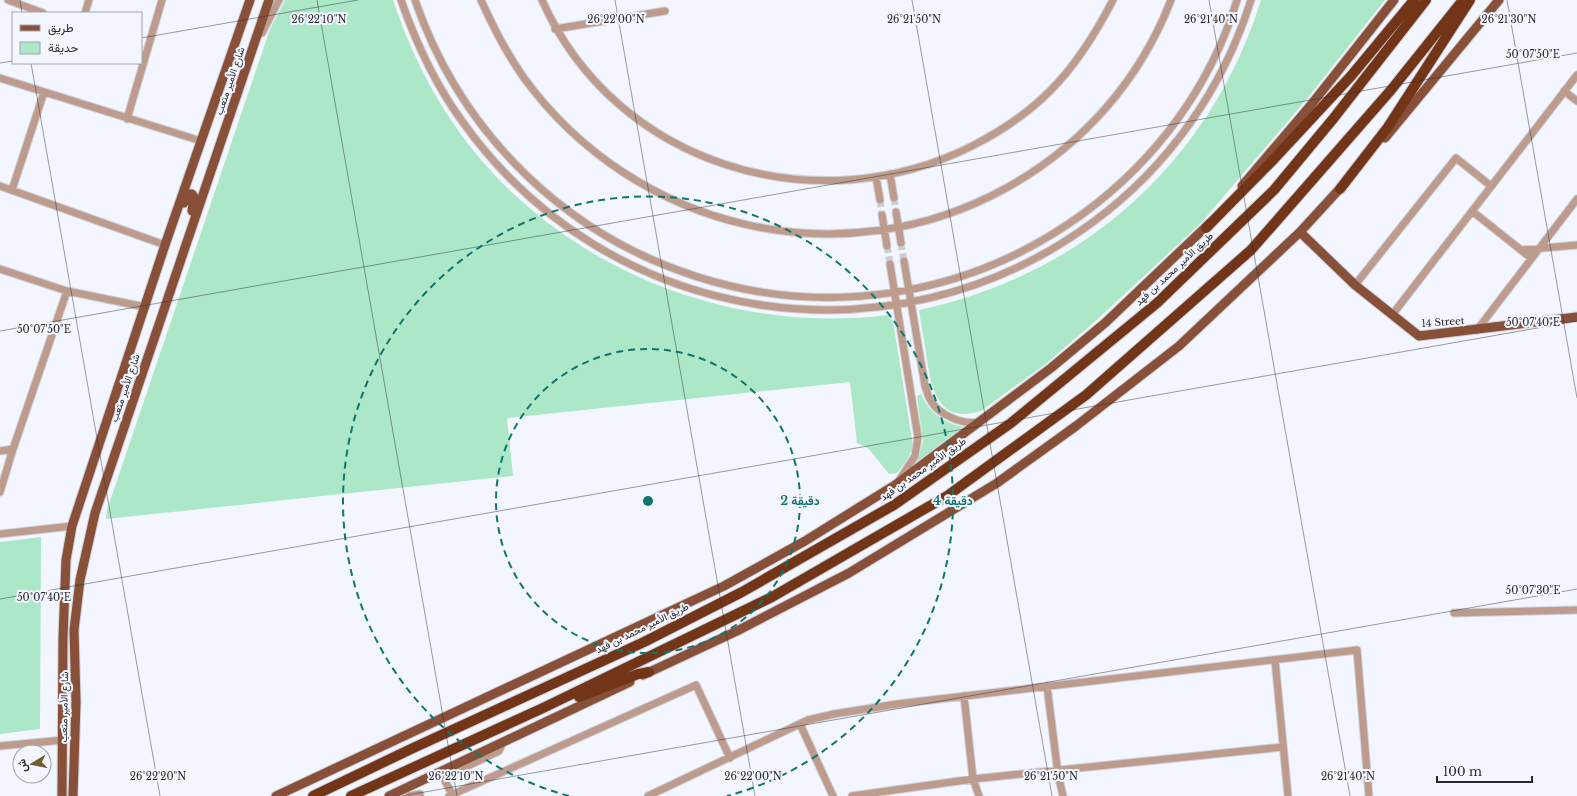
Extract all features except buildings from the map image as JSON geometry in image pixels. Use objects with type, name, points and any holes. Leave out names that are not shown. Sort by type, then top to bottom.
[{"type":"highway","points":[[1206,228],[1272,161],[1346,82],[1414,0]]},
{"type":"highway","name":"طريق الأمير محمد بن فهد","points":[[313,796],[411,749],[644,642],[742,592],[894,505],[1011,422],[1157,303],[1274,190],[1333,119],[1426,0]]},
{"type":"highway","points":[[351,796],[559,700],[772,597],[947,496],[1086,395],[1250,250],[1391,90],[1463,0]]},
{"type":"highway","points":[[1340,189],[1388,127],[1470,0]]},
{"type":"highway","points":[[559,700],[574,698],[638,674],[649,672]]},
{"type":"main road","name":"شارع الأمير متعب","points":[[62,796],[63,638],[66,560],[72,526],[165,245],[250,0]]},
{"type":"main road","name":"شارع الأمير متعب","points":[[74,796],[73,778],[76,702],[74,630],[80,580],[87,543],[95,513],[268,0]]},
{"type":"main road","points":[[276,796],[724,586],[805,541],[895,485],[982,422],[1051,368],[1105,323],[1206,228],[1311,104],[1394,0]]},
{"type":"main road","points":[[389,796],[737,630],[849,573],[997,483],[1076,426],[1179,346],[1300,232],[1403,117],[1499,0]]},
{"type":"main road","points":[[165,245],[186,198],[192,194],[194,197],[194,204],[165,304]]},
{"type":"main road","name":"14 Street","points":[[1300,232],[1355,285],[1420,336],[1577,317]]},
{"type":"main road","points":[[63,638],[66,636],[70,639],[71,693],[76,702]]},
{"type":"street","points":[[9,0],[40,12]]},
{"type":"street","points":[[85,12],[89,0]]},
{"type":"street","points":[[144,50],[162,0]]},
{"type":"street","points":[[248,62],[271,12],[279,0]]},
{"type":"street","points":[[401,0],[412,30],[430,69],[462,122],[499,167],[535,202],[572,230],[607,252],[670,282],[740,302],[798,310],[822,311],[869,309],[938,297],[980,284],[1026,264],[1063,244],[1140,184],[1172,148],[1202,107],[1235,44],[1251,0]]},
{"type":"street","points":[[415,0],[424,25],[457,91],[489,134],[513,162],[543,191],[579,219],[613,241],[675,269],[743,289],[799,296],[822,297],[868,296],[935,284],[975,271],[1020,252],[1056,232],[1114,189],[1156,146],[1191,100],[1225,33],[1237,0]]},
{"type":"street","points":[[481,0],[511,58],[524,78],[550,110],[584,144],[615,167],[644,186],[697,210],[755,227],[803,234],[862,233],[899,227],[954,212],[992,196],[1023,178],[1073,142],[1114,99],[1138,66],[1171,0]]},
{"type":"street","points":[[542,0],[555,29],[577,61],[617,104],[670,141],[694,153],[730,166],[786,178],[833,181],[876,177],[922,166],[952,155],[996,134],[1050,92],[1073,64],[1102,20],[1113,0]]},
{"type":"street","points":[[555,29],[665,11]]},
{"type":"street","points":[[127,119],[141,64]]},
{"type":"street","points":[[1392,314],[1577,75]]},
{"type":"street","points":[[0,78],[201,141]]},
{"type":"street","points":[[1564,91],[1577,102]]},
{"type":"street","points":[[12,190],[44,92]]},
{"type":"street","points":[[1355,285],[1456,158],[1492,186]]},
{"type":"street","points":[[890,174],[894,198]]},
{"type":"street","points":[[876,177],[880,200]]},
{"type":"street","points":[[0,186],[165,245]]},
{"type":"street","points":[[1477,330],[1531,258],[1574,209],[1577,199]]},
{"type":"street","points":[[1472,211],[1531,258]]},
{"type":"street","points":[[896,212],[901,243]]},
{"type":"street","points":[[882,214],[887,246]]},
{"type":"street","points":[[1522,250],[1538,250],[1577,245]]},
{"type":"street","points":[[904,261],[925,386],[930,401],[938,410],[947,415],[968,423],[982,422]]},
{"type":"street","points":[[890,264],[918,438],[914,456],[895,485]]},
{"type":"street","points":[[0,269],[67,291],[145,307]]},
{"type":"street","points":[[0,492],[13,449],[67,291]]},
{"type":"street","points":[[0,451],[13,449]]},
{"type":"street","points":[[0,534],[72,526]]},
{"type":"street","points":[[1454,613],[1577,610]]},
{"type":"street","points":[[650,796],[808,720],[849,711],[1047,686],[1357,650],[1369,796]]},
{"type":"street","points":[[1275,660],[1288,796]]},
{"type":"street","points":[[503,742],[499,751],[447,776],[445,781],[451,795],[696,685],[730,758]]},
{"type":"street","points":[[1047,686],[1057,769],[1063,796]]},
{"type":"street","points":[[964,696],[973,779],[979,796]]},
{"type":"street","points":[[800,724],[833,796]]},
{"type":"street","points":[[0,746],[63,740]]},
{"type":"street","points":[[852,796],[1057,769],[1283,746]]},
{"type":"street","points":[[409,796],[420,794],[420,796]]},
{"type":"green space","points":[[285,0],[393,0],[405,33],[427,81],[455,126],[494,174],[540,216],[590,252],[645,280],[704,301],[764,314],[826,319],[888,315],[893,321],[913,446],[902,467],[897,473],[889,474],[868,448],[857,443],[850,382],[507,418],[513,476],[106,519],[107,510],[270,29]]},
{"type":"green space","points":[[1261,0],[1385,0],[1306,100],[1201,223],[1100,317],[1047,363],[981,411],[966,414],[954,412],[945,408],[938,400],[930,378],[919,310],[979,293],[1035,269],[1087,239],[1133,202],[1174,160],[1210,111],[1239,58]]},
{"type":"green space","points":[[921,394],[928,406],[938,416],[963,427],[918,461],[923,441],[917,396]]},
{"type":"green space","points":[[41,537],[40,729],[0,734],[0,542]]},
{"type":"tunnel","points":[[894,198],[896,212]]},
{"type":"tunnel","points":[[880,200],[882,215]]},
{"type":"tunnel","points":[[901,243],[904,261]]},
{"type":"tunnel","points":[[887,246],[890,264]]}]
